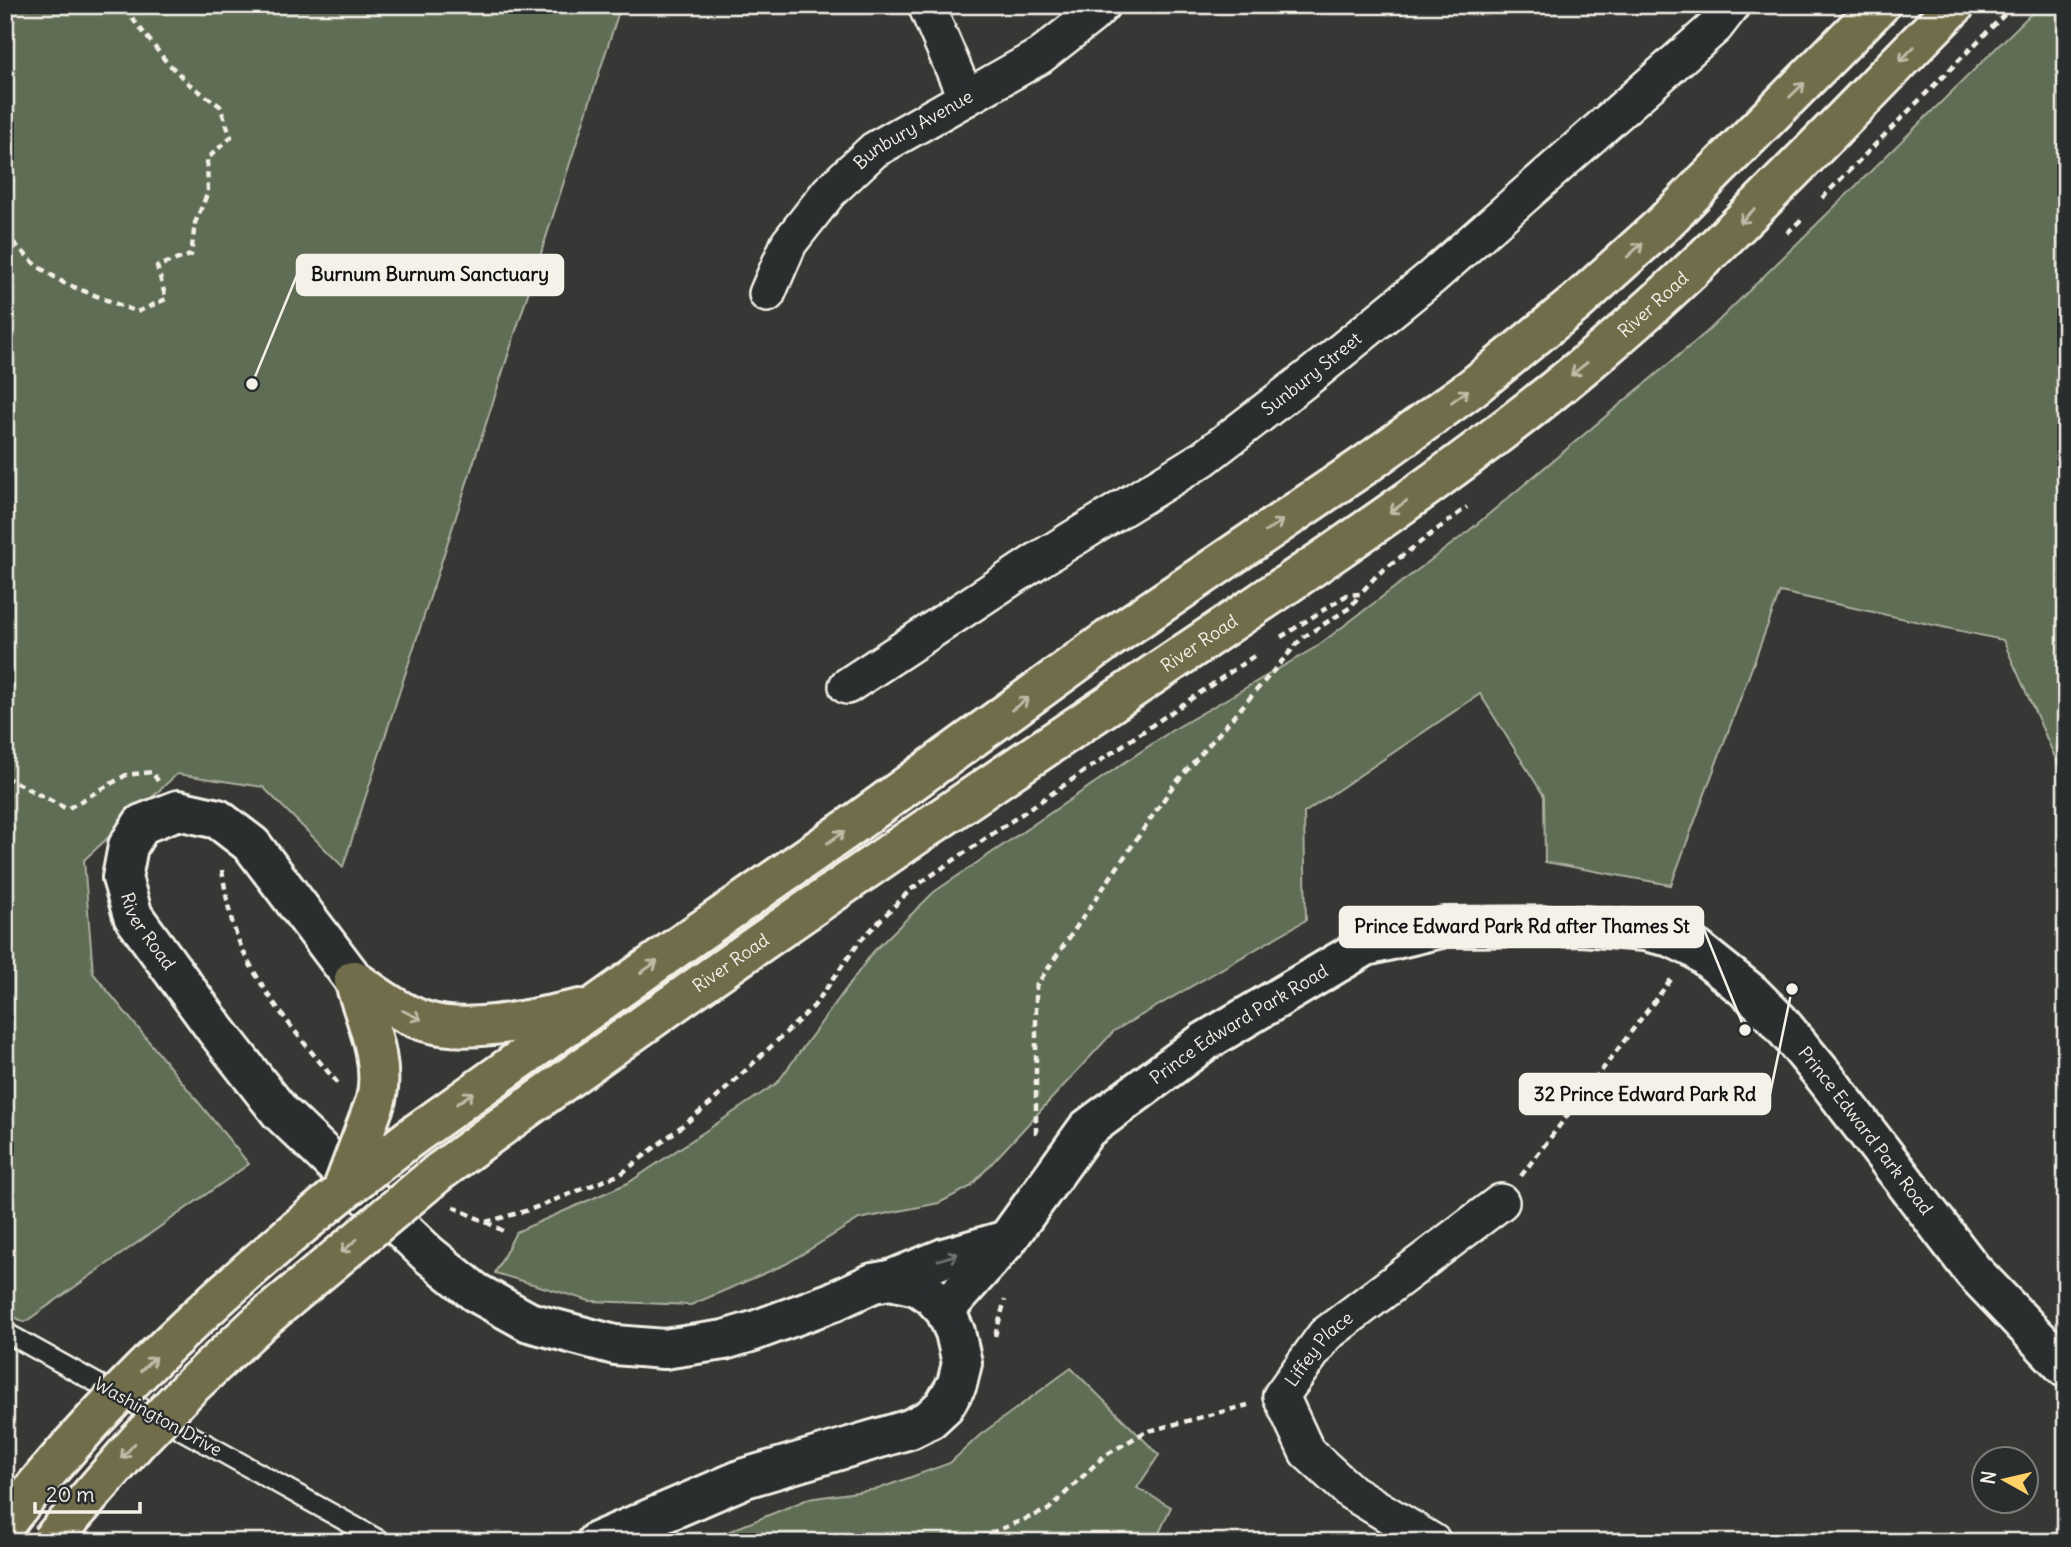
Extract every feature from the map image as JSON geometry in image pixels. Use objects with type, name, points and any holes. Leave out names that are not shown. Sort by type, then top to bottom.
[{"type":"main road","points":[[5,1524],[139,1373],[191,1323],[342,1191],[594,1006],[850,827],[1130,624],[1365,465],[1473,387],[1576,303],[1661,226],[1880,5]]},
{"type":"main road","name":"River Road","points":[[50,1542],[128,1451],[188,1389],[260,1322],[439,1172],[587,1063],[844,884],[1229,623],[1473,453],[1583,366],[1672,287],[1757,205],[1955,5]]},
{"type":"main road","points":[[354,980],[393,1006],[425,1022],[451,1025],[474,1026],[524,1020],[594,1006]]},
{"type":"main road","points":[[342,1191],[358,1095],[380,1088],[373,1041],[354,980]]},
{"type":"street","points":[[926,5],[966,98]]},
{"type":"street","name":"Bunbury Avenue","points":[[767,294],[789,243],[830,192],[874,150],[1040,57],[1102,5]]},
{"type":"street","name":"Sunbury Street","points":[[847,686],[1040,559],[1204,458],[1281,399],[1432,277],[1715,27],[1732,5]]},
{"type":"street","points":[[178,810],[218,819],[253,845],[354,980]]},
{"type":"street","name":"River Road","points":[[178,810],[142,824],[128,846],[122,878],[133,916],[280,1112],[429,1254],[474,1292],[530,1322],[615,1345],[664,1349],[724,1340],[832,1302],[858,1288],[890,1280],[944,1258],[1007,1240]]},
{"type":"street","name":"Prince Edward Park Road","points":[[945,1310],[1007,1240],[1087,1129],[1204,1042],[1366,946],[1445,927],[1582,926],[1644,931],[1671,937],[1696,949],[1751,993],[1779,1020],[1868,1131],[1973,1270],[2066,1368]]},
{"type":"street","name":"Liffey Place","points":[[1433,1542],[1351,1492],[1307,1452],[1281,1396],[1325,1335],[1501,1202]]},
{"type":"street","points":[[596,1542],[745,1478],[910,1429],[930,1419],[944,1406],[957,1384],[961,1363],[1007,1240]]},
{"type":"street","points":[[890,1280],[917,1286],[932,1296],[945,1310],[955,1332],[961,1363]]},
{"type":"lane","name":"Washington Drive","points":[[5,1332],[383,1542]]},
{"type":"path","points":[[5,234],[36,265],[64,283],[136,312],[166,299],[157,266],[191,255],[195,223],[208,192],[206,159],[231,137],[220,106],[189,84],[165,60],[122,5]]},
{"type":"path","points":[[1036,1147],[1036,986],[1173,786],[1302,638],[1351,607],[1360,594]]},
{"type":"path","points":[[5,778],[67,809],[126,775],[152,772],[178,810]]},
{"type":"path","points":[[218,819],[227,904],[240,943],[272,1001],[358,1095]]},
{"type":"path","points":[[1501,1202],[1656,997],[1696,949]]},
{"type":"path","points":[[486,1222],[505,1232]]},
{"type":"path","points":[[968,1542],[1048,1510],[1104,1457],[1145,1432],[1281,1396]]},
{"type":"green space","points":[[5,5],[621,5],[343,867],[263,787],[177,774],[84,860],[93,973],[249,1164],[25,1322],[5,1313]]},
{"type":"green space","points":[[2040,5],[2066,5],[2066,782],[2003,640],[1780,592],[1671,885],[1545,862],[1544,796],[1480,694],[1304,813],[1306,920],[1114,1031],[970,1187],[939,1203],[859,1219],[786,1264],[691,1305],[590,1301],[495,1273],[516,1232],[628,1183],[777,1083],[873,952],[934,892],[1171,731],[1316,647],[1465,534],[1709,330]]},
{"type":"green space","points":[[1071,1368],[1159,1455],[1137,1488],[1171,1507],[1155,1542],[703,1542],[808,1499],[878,1489],[950,1463],[980,1435]]},
{"type":"place","name":"Burnum Burnum Sanctuary","points":[[252,384]]},
{"type":"place","name":"32 Prince Edward Park Rd","points":[[1792,989]]},
{"type":"place","name":"Prince Edward Park Rd after Thames St","points":[[1745,1030]]}]
